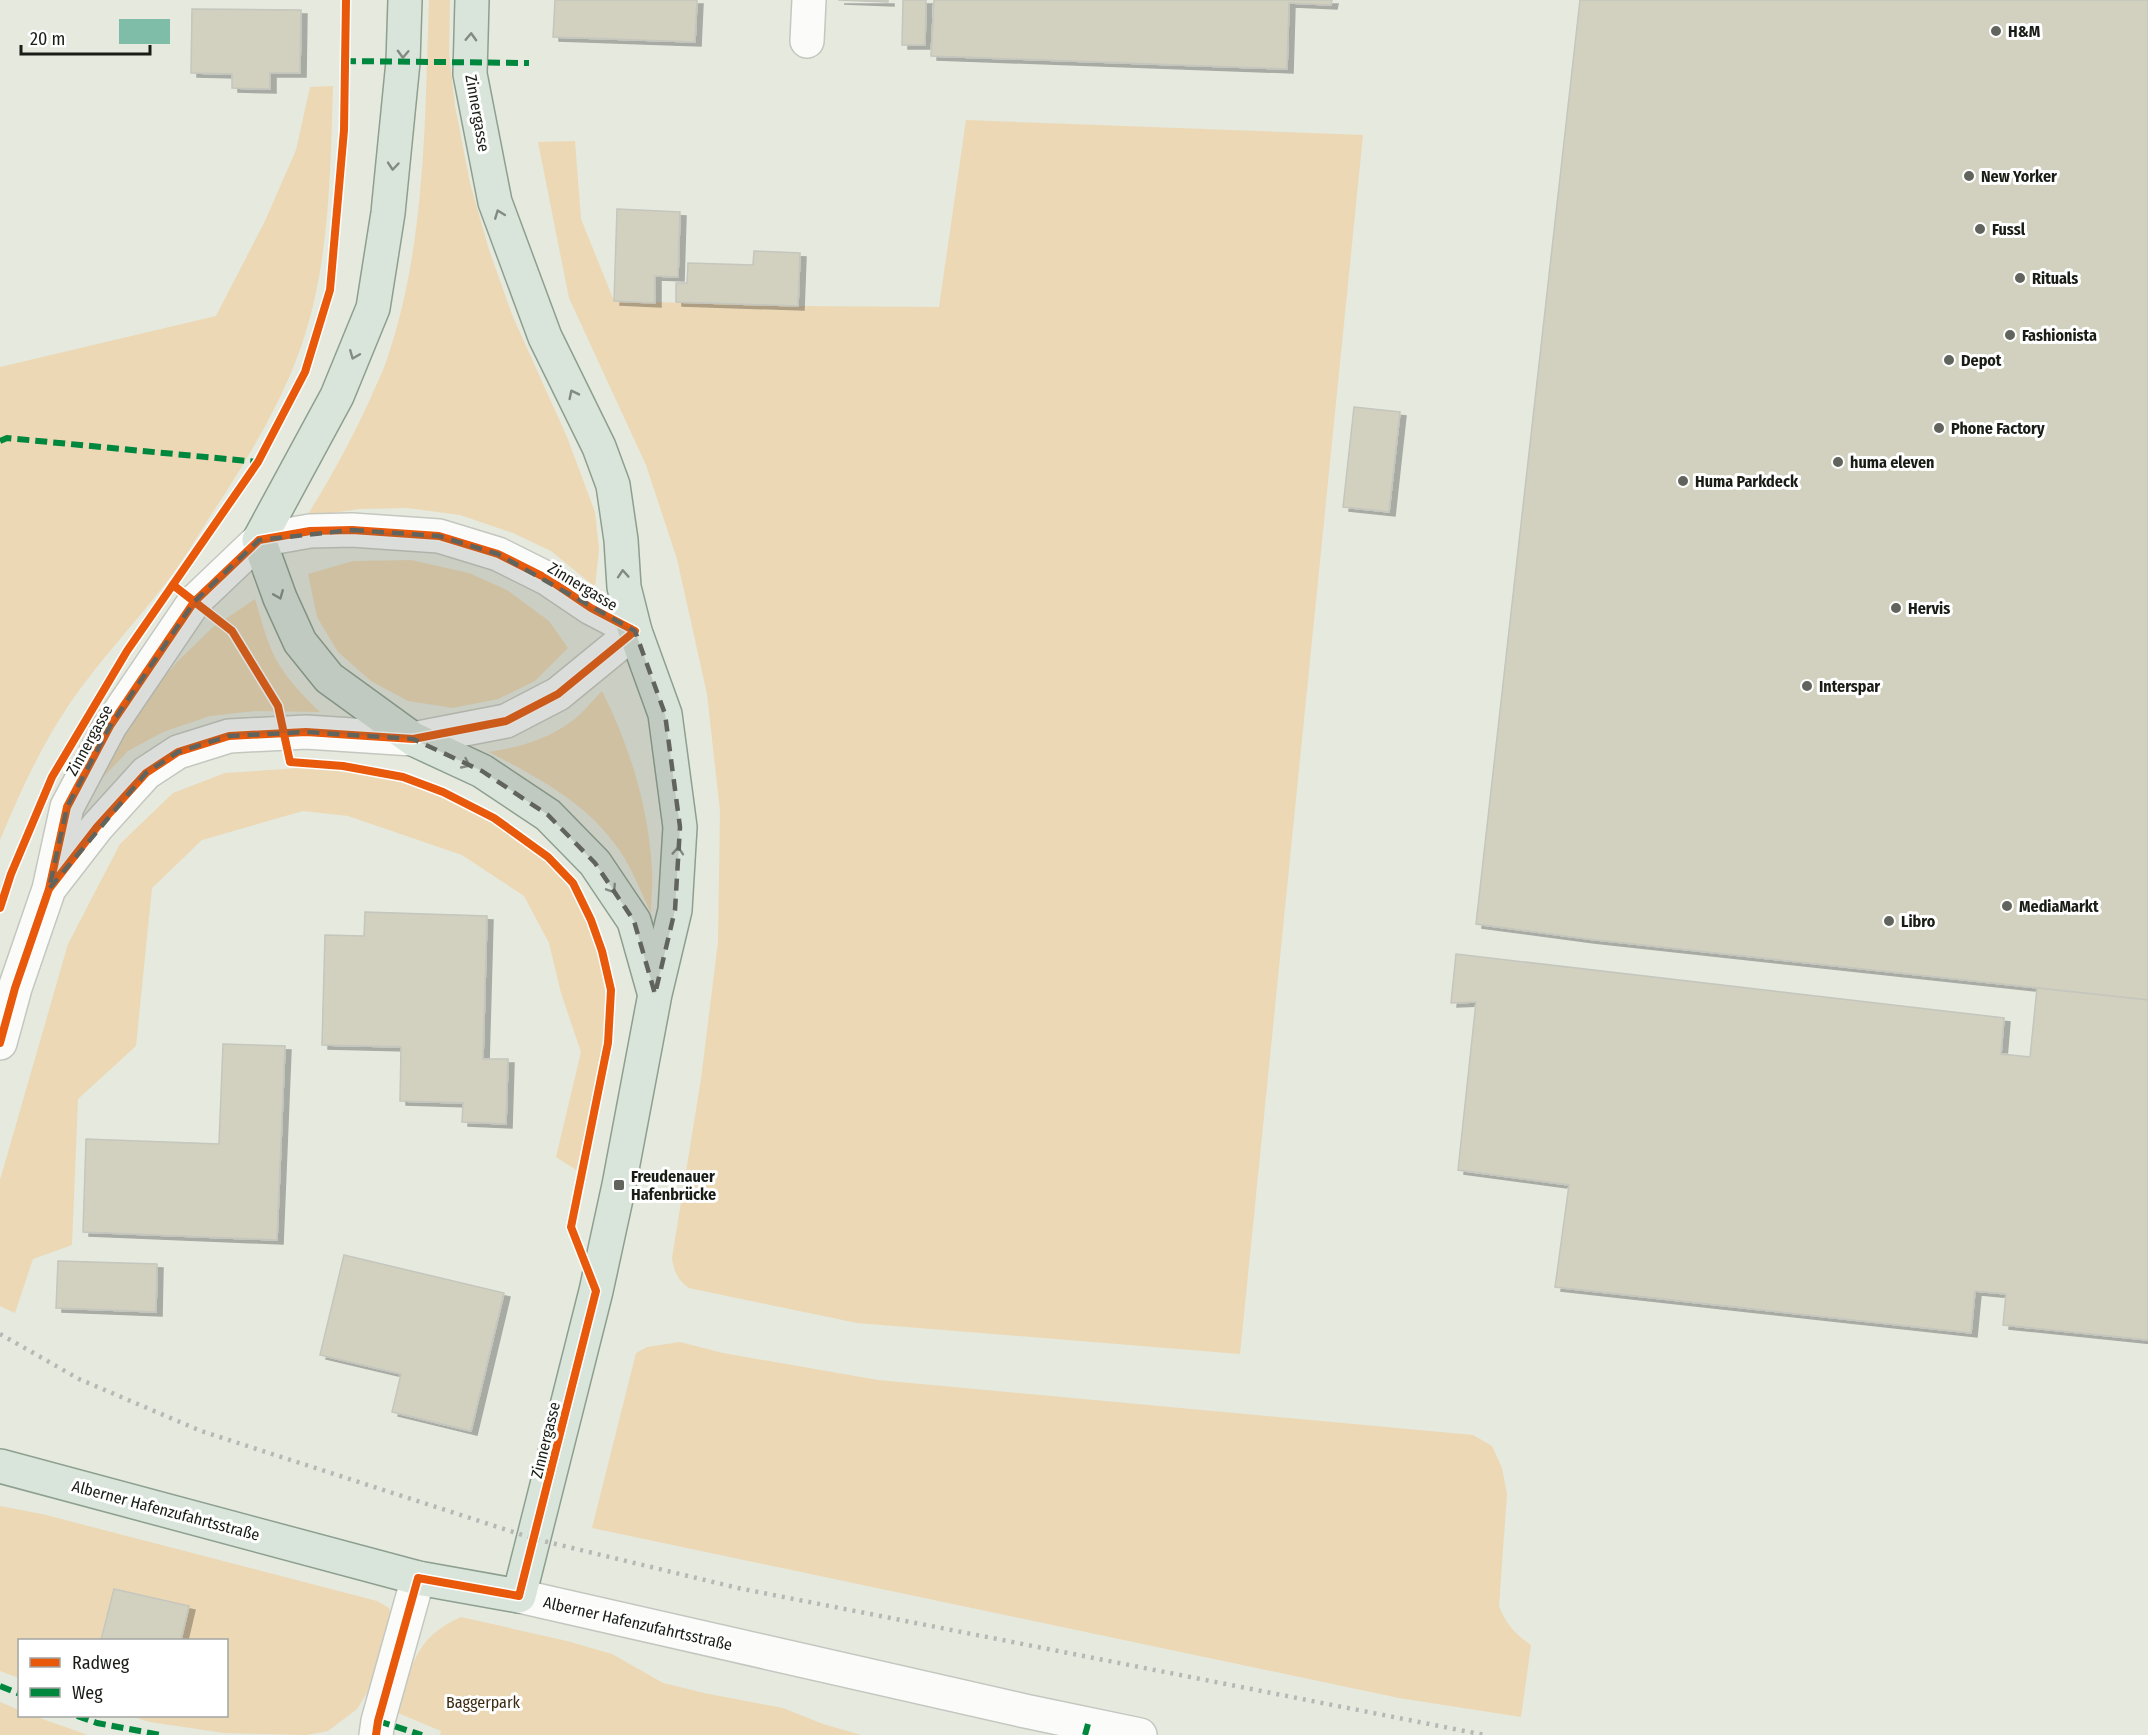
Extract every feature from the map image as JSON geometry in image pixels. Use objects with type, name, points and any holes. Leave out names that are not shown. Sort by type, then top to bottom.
[{"type":"main road","name":"Zinnergasse","points":[[405,0],[402,62],[388,213],[373,308],[337,396],[258,540],[300,642],[329,678],[413,739],[482,771],[548,815],[595,863],[634,921],[655,994]]},
{"type":"main road","name":"Zinnergasse","points":[[472,0],[470,74],[495,202],[545,337],[599,447],[613,485],[621,540],[624,587],[635,631],[665,714],[680,827],[675,910],[655,994],[596,1291],[519,1596]]},
{"type":"main road","name":"Alberner Hafenzufahrtsstraße","points":[[0,1466],[418,1578],[519,1596]]},
{"type":"street","points":[[807,41],[809,0]]},
{"type":"street","name":"Zinnergasse","points":[[352,530],[440,536],[498,554],[548,579],[591,608],[635,631],[558,694],[506,721],[413,739],[306,732],[229,736],[178,752],[146,773],[98,827],[49,889],[67,807],[110,726],[194,602],[258,540],[310,531],[352,530]]},
{"type":"street","points":[[0,1043],[15,988],[49,889]]},
{"type":"street","points":[[376,1735],[418,1578]]},
{"type":"street","name":"Alberner Hafenzufahrtsstraße","points":[[519,1596],[1140,1735]]},
{"type":"highlighted area","points":[[352,530],[439,536],[498,554],[635,631],[665,714],[680,827],[675,910],[655,994],[634,921],[595,863],[548,815],[482,771],[413,739],[306,732],[229,736],[178,752],[146,773],[49,889],[67,807],[110,726],[194,602],[259,540]]},
{"type":"green space","points":[[429,0],[450,0],[449,52],[455,106],[470,183],[489,250],[513,317],[567,437],[595,512],[599,549],[595,587],[551,551],[513,533],[460,515],[408,508],[359,509],[306,517],[333,473],[364,413],[385,364],[400,316],[416,227],[421,181]]},
{"type":"green space","points":[[333,86],[329,191],[322,261],[307,330],[295,363],[267,423],[182,561],[94,670],[59,719],[15,804],[0,840],[0,367],[216,316],[265,221],[296,150],[310,87]]},
{"type":"green space","points":[[966,120],[1363,135],[1240,1354],[857,1323],[689,1288],[679,1279],[673,1263],[701,1079],[718,942],[720,811],[707,694],[677,559],[646,465],[569,298],[538,142],[575,141],[581,219],[614,301],[939,307]]},
{"type":"green space","points":[[411,560],[469,573],[507,590],[549,621],[568,648],[535,681],[498,699],[453,708],[408,701],[371,681],[338,652],[317,617],[308,574],[353,561]]},
{"type":"green space","points":[[255,599],[275,658],[304,696],[320,712],[255,711],[210,716],[163,732],[128,751],[95,786],[141,704],[178,661],[212,628]]},
{"type":"green space","points":[[602,691],[629,756],[642,801],[652,871],[651,913],[625,859],[597,823],[547,784],[489,752],[522,745],[562,728],[584,711]]},
{"type":"green space","points":[[316,767],[395,779],[474,809],[536,849],[577,897],[598,946],[607,1004],[604,1056],[576,1170],[556,1157],[581,1052],[561,993],[549,943],[524,896],[462,855],[348,816],[303,811],[202,840],[152,888],[136,1046],[78,1099],[72,1245],[33,1259],[15,1313],[0,1306],[0,1180],[68,944],[120,844],[173,793],[225,773]]},
{"type":"green space","points":[[680,1342],[723,1353],[878,1380],[1473,1435],[1492,1446],[1502,1468],[1507,1494],[1499,1606],[1512,1628],[1531,1645],[1521,1717],[1399,1698],[592,1528],[636,1353],[647,1347]]},
{"type":"green space","points":[[0,1506],[42,1514],[377,1601],[389,1608],[391,1619],[373,1683],[357,1709],[328,1731],[306,1735],[224,1733],[150,1722],[133,1717],[228,1717],[228,1639],[18,1639],[18,1678],[0,1671]]},
{"type":"green space","name":"Baggerpark","points":[[461,1617],[567,1641],[612,1654],[663,1683],[783,1708],[823,1724],[861,1735],[440,1735],[441,1731],[398,1713],[411,1668],[424,1644],[433,1634]]},
{"type":"green space","points":[[0,1702],[18,1710],[18,1717],[37,1717],[88,1735],[0,1735]]},
{"type":"shaded area","points":[[119,19],[170,19],[170,44],[119,44]]},
{"type":"building","points":[[555,0],[697,0],[695,42],[553,37]]},
{"type":"building","points":[[838,0],[888,0],[888,2]]},
{"type":"building","points":[[903,0],[926,0],[925,45],[902,45]]},
{"type":"building","points":[[934,0],[1332,0],[1331,5],[1289,3],[1287,69],[931,56]]},
{"type":"building","name":"huma eleven","points":[[1580,0],[2148,0],[2148,1000],[1588,939],[1476,924]]},
{"type":"building","points":[[192,9],[301,10],[300,73],[270,73],[270,89],[232,88],[232,74],[191,73]]},
{"type":"building","points":[[617,209],[680,212],[678,277],[655,276],[655,303],[614,301]]},
{"type":"building","points":[[754,251],[800,253],[798,306],[676,302],[676,283],[687,283],[688,263],[753,265]]},
{"type":"building","points":[[1354,407],[1400,412],[1389,512],[1343,507]]},
{"type":"building","points":[[365,912],[487,916],[483,1059],[508,1059],[506,1124],[462,1122],[463,1103],[400,1101],[401,1047],[322,1045],[325,935],[364,936]]},
{"type":"building","points":[[1456,954],[2004,1018],[2001,1054],[2030,1057],[2037,988],[2148,1000],[2148,1340],[2003,1325],[2006,1294],[1975,1291],[1971,1333],[1555,1287],[1569,1185],[1458,1170],[1476,1002],[1451,1003]]},
{"type":"building","points":[[223,1044],[285,1046],[277,1240],[83,1232],[86,1139],[219,1144]]},
{"type":"building","points":[[344,1255],[504,1293],[471,1431],[392,1412],[401,1374],[320,1355]]},
{"type":"building","points":[[58,1261],[157,1264],[156,1312],[56,1308]]},
{"type":"building","points":[[114,1589],[189,1606],[181,1639],[101,1639]]},
{"type":"railway","points":[[0,1334],[79,1379],[201,1431],[535,1539],[738,1588],[1485,1735]]},
{"type":"marked path","points":[[344,61],[529,63]]},
{"type":"marked path","points":[[0,441],[7,438],[258,462]]},
{"type":"marked path","points":[[0,1686],[18,1693]]},
{"type":"marked path","points":[[80,1717],[97,1723],[161,1735]]},
{"type":"marked path","points":[[378,1721],[422,1735]]},
{"type":"marked path","points":[[1085,1735],[1088,1724]]},
{"type":"cycle path","points":[[0,908],[11,874],[52,777],[127,651],[258,462],[305,372],[330,290],[344,130],[346,0]]},
{"type":"cycle path","points":[[0,1043],[15,988],[49,889],[67,807],[110,726],[194,602],[259,540],[310,531],[352,530],[439,536],[498,554],[548,579],[591,608],[635,631],[558,694],[506,721],[413,739],[306,732],[229,736],[178,752],[146,773],[97,827],[49,889]]},
{"type":"cycle path","points":[[173,585],[232,631],[278,706],[290,762],[343,766],[403,777],[443,792],[494,818],[548,857],[573,883],[591,920],[602,951],[611,990],[608,1043],[571,1227],[596,1291],[519,1596],[418,1578],[376,1735]]},
{"type":"place","name":"H&M","points":[[1996,31]]},
{"type":"place","name":"New Yorker","points":[[1969,176]]},
{"type":"place","name":"Fussl","points":[[1980,229]]},
{"type":"place","name":"Rituals","points":[[2020,278]]},
{"type":"place","name":"Fashionista","points":[[2010,335]]},
{"type":"place","name":"Depot","points":[[1949,360]]},
{"type":"place","name":"Phone Factory","points":[[1939,428]]},
{"type":"place","name":"huma eleven","points":[[1838,462]]},
{"type":"place","name":"Huma Parkdeck","points":[[1683,481]]},
{"type":"place","name":"Hervis","points":[[1896,608]]},
{"type":"place","name":"Interspar","points":[[1807,686]]},
{"type":"place","name":"MediaMarkt","points":[[2007,906]]},
{"type":"place","name":"Libro","points":[[1889,921]]},
{"type":"place","name":"Freudenauer Hafenbrücke","points":[[619,1185]]}]
